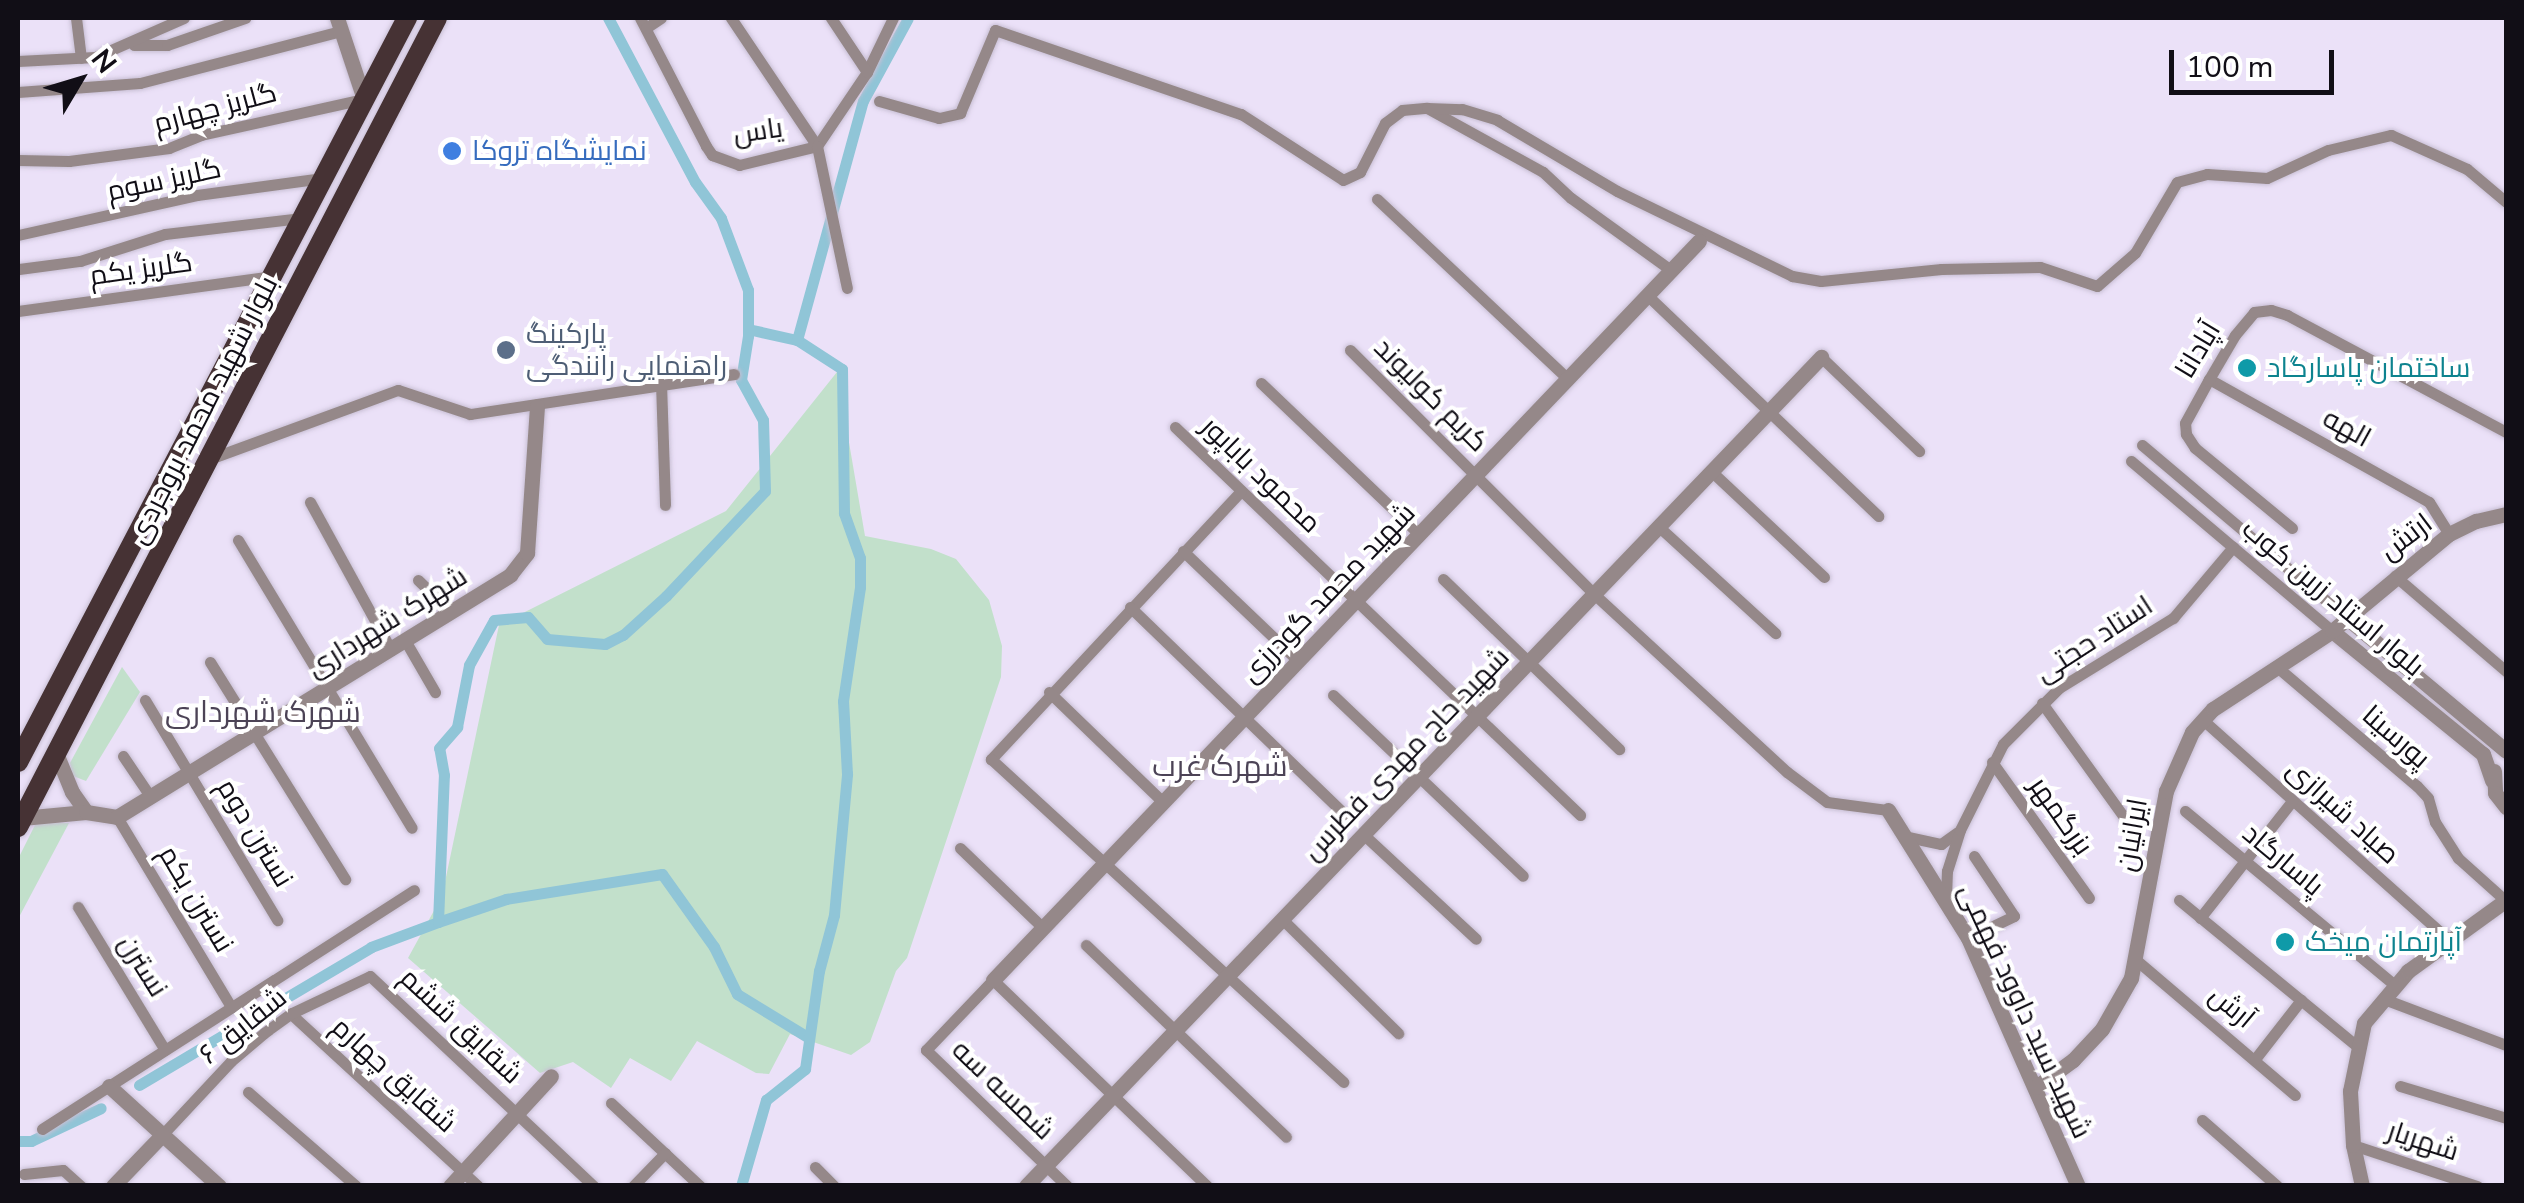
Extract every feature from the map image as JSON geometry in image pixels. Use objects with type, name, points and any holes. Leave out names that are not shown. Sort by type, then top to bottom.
[{"type":"highway","name":"بلوار شهید محمد بروجردی","points":[[18,762],[407,18]]},
{"type":"highway","name":"بلوار شهید محمد بروجردی","points":[[20,822],[437,18]]},
{"type":"street","points":[[76,18],[80,58]]},
{"type":"street","points":[[18,61],[80,58],[129,44],[184,18]]},
{"type":"street","points":[[129,44],[167,46],[244,18]]},
{"type":"street","points":[[643,23],[661,18]]},
{"type":"street","points":[[731,18],[817,146],[847,288]]},
{"type":"street","points":[[832,18],[867,72]]},
{"type":"street","name":"یاس","points":[[643,23],[712,155],[739,165],[817,146],[867,72],[894,18]]},
{"type":"street","points":[[18,92],[140,83],[339,24],[364,99]]},
{"type":"street","points":[[879,100],[939,118],[960,113],[996,30],[1241,114],[1343,180],[1360,172],[1385,123],[1402,110],[1462,109],[1497,120],[1617,191],[1792,276],[1822,281],[1941,269],[2040,266],[2097,286],[2135,253],[2176,182],[2207,174],[2267,178],[2328,150],[2391,135],[2467,169],[2506,202]]},
{"type":"street","name":"گلریز چهارم","points":[[18,160],[69,161],[169,148],[201,135],[364,99]]},
{"type":"street","points":[[1427,108],[1543,172],[1592,215],[1672,270]]},
{"type":"street","name":"گلریز سوم","points":[[18,234],[197,195],[322,178]]},
{"type":"street","points":[[1378,199],[1568,379]]},
{"type":"street","points":[[19,269],[80,261],[165,234],[302,218]]},
{"type":"street","name":"شهید محمد گودرزی","points":[[993,980],[1700,241]]},
{"type":"street","name":"گلریز یکم","points":[[18,311],[272,276]]},
{"type":"street","points":[[1647,295],[1878,516]]},
{"type":"street","name":"آپادانا","points":[[2292,528],[2194,448],[2186,434],[2185,423],[2246,320],[2271,310],[2506,432]]},
{"type":"street","name":"کریم کولیوند","points":[[1350,350],[1707,701],[1826,802],[1888,810]]},
{"type":"street","points":[[1821,357],[1919,451]]},
{"type":"street","name":"شهید حاج مهدی فطرس","points":[[1026,1186],[1821,357]]},
{"type":"street","points":[[208,460],[277,431],[398,390],[470,414],[734,374]]},
{"type":"street","name":"الهه","points":[[2209,379],[2429,502],[2449,534]]},
{"type":"street","points":[[661,383],[665,505]]},
{"type":"street","points":[[1261,383],[1419,534]]},
{"type":"street","name":"شهرک شهرداری","points":[[117,817],[510,575],[527,553],[537,406]]},
{"type":"street","name":"محمود باباپور","points":[[1174,427],[1580,815]]},
{"type":"street","name":"بلوار استاد زرین کوب","points":[[2142,445],[2506,754]]},
{"type":"street","name":"بلوار استاد زرین کوب","points":[[2130,461],[2483,754],[2494,793],[2506,807]]},
{"type":"street","points":[[1712,471],[1824,577]]},
{"type":"street","points":[[1241,491],[990,759],[1344,1082]]},
{"type":"street","points":[[310,502],[399,646],[435,692]]},
{"type":"street","name":"ارتش","points":[[2332,631],[2449,534],[2506,514]]},
{"type":"street","points":[[1658,526],[1775,633]]},
{"type":"street","points":[[238,540],[412,828]]},
{"type":"street","name":"استاد حجتی","points":[[1946,898],[1947,872],[1960,830],[1992,762],[2042,702],[2172,618],[2233,547]]},
{"type":"street","points":[[1183,552],[1298,661]]},
{"type":"street","points":[[2395,576],[2506,671]]},
{"type":"street","points":[[1443,579],[1619,750]]},
{"type":"street","points":[[418,580],[452,613]]},
{"type":"street","points":[[1130,608],[1344,814]]},
{"type":"street","name":"ایرانیان","points":[[2036,1087],[2073,1060],[2102,1030],[2130,978],[2166,791],[2176,759],[2203,720],[2332,631]]},
{"type":"street","points":[[210,662],[345,879]]},
{"type":"street","name":"پورسینا","points":[[2277,667],[2428,798],[2435,822],[2458,858],[2506,901]]},
{"type":"street","points":[[1049,692],[1164,802]]},
{"type":"street","points":[[1333,695],[1523,876]]},
{"type":"street","name":"نسترن دوم","points":[[145,700],[277,920]]},
{"type":"street","points":[[2042,702],[2137,835]]},
{"type":"street","name":"صیاد شیرازی","points":[[2203,720],[2450,940]]},
{"type":"street","points":[[56,753],[86,812]]},
{"type":"street","points":[[2492,780],[2506,754]]},
{"type":"street","points":[[124,756],[150,796]]},
{"type":"street","name":"بزرگمهر","points":[[1992,762],[2089,898]]},
{"type":"street","points":[[2200,918],[2292,801]]},
{"type":"street","name":"شهید سید داوود فهمی","points":[[1888,810],[1968,938],[2078,1186]]},
{"type":"street","name":"پاسارگاد","points":[[2185,811],[2396,986]]},
{"type":"street","points":[[20,822],[86,812],[117,817]]},
{"type":"street","name":"نسترن یکم","points":[[117,817],[231,1008]]},
{"type":"street","points":[[1908,838],[1941,844],[1960,830]]},
{"type":"street","points":[[1363,834],[1476,939]]},
{"type":"street","points":[[960,848],[1043,928]]},
{"type":"street","points":[[1968,938],[2014,916],[1974,856]]},
{"type":"street","points":[[42,1128],[414,890]]},
{"type":"street","points":[[2178,900],[2358,1046]]},
{"type":"street","points":[[2362,1186],[2353,1145],[2350,1090],[2364,1024],[2396,986],[2450,940],[2506,901]]},
{"type":"street","name":"نسترن","points":[[78,908],[165,1050]]},
{"type":"street","points":[[1282,918],[1398,1033]]},
{"type":"street","points":[[1086,945],[1286,1137]]},
{"type":"street","name":"آرش","points":[[2136,958],[2295,1095]]},
{"type":"street","name":"شقایق ۶","points":[[162,1135],[231,1061],[291,1014],[370,976]]},
{"type":"street","name":"شقایق ششم","points":[[370,976],[594,1186]]},
{"type":"street","points":[[993,980],[1207,1186]]},
{"type":"street","name":"شمسه سه","points":[[993,980],[926,1050],[1067,1186]]},
{"type":"street","points":[[2255,1059],[2301,1000]]},
{"type":"street","points":[[2384,1000],[2506,1045]]},
{"type":"street","name":"شقایق چهارم","points":[[291,1014],[478,1186]]},
{"type":"street","points":[[450,1186],[550,1076]]},
{"type":"street","points":[[109,1086],[218,1186]]},
{"type":"street","points":[[2400,1086],[2506,1118]]},
{"type":"street","points":[[248,1092],[356,1186]]},
{"type":"street","points":[[612,1103],[700,1186]]},
{"type":"street","points":[[2202,1120],[2276,1186]]},
{"type":"street","points":[[113,1186],[162,1135]]},
{"type":"street","name":"شهریار","points":[[2353,1145],[2478,1186]]},
{"type":"street","points":[[632,1186],[665,1153]]},
{"type":"street","points":[[815,1166],[834,1186]]},
{"type":"street","points":[[24,1174],[62,1170],[80,1186]]},
{"type":"green space","points":[[837,372],[865,536],[931,549],[956,559],[989,600],[1002,646],[1001,677],[907,958],[896,971],[870,1042],[851,1055],[790,1034],[769,1074],[756,1073],[697,1041],[671,1081],[630,1058],[611,1088],[573,1062],[540,1073],[408,958],[442,896],[499,625],[726,511]]},
{"type":"green space","points":[[122,667],[140,692],[86,781],[73,776],[70,763]]},
{"type":"green space","points":[[36,823],[69,823],[18,919],[18,859]]},
{"type":"waterway","points":[[139,1085],[371,947],[438,922],[444,775],[439,748],[457,727],[469,665],[494,620],[528,617],[547,639],[605,644],[623,635],[666,596],[765,491],[763,420],[741,380],[748,336],[748,290],[721,218],[695,182],[608,18]]},
{"type":"waterway","points":[[741,1186],[766,1100],[805,1069],[819,971],[834,915],[847,774],[843,701],[860,587],[860,558],[844,513],[842,369],[797,340],[863,101],[908,18]]},
{"type":"waterway","points":[[748,329],[797,340]]},
{"type":"waterway","points":[[438,922],[506,899],[662,874],[714,947],[737,994],[809,1038]]},
{"type":"waterway","points":[[18,1141],[31,1141],[101,1108]]},
{"type":"place","name":"نمایشگاه تروکا","points":[[452,151]]},
{"type":"place","name":"پارکینگ راهنمایی رانندگی","points":[[506,350]]},
{"type":"place","name":"ساختمان پاسارگاد","points":[[2247,368]]},
{"type":"place","name":"آپارتمان میخک","points":[[2285,942]]},
{"type":"district","name":"شهرک شهرداری","points":[[263,713]]},
{"type":"district","name":"شهرک غرب","points":[[1220,767]]}]
